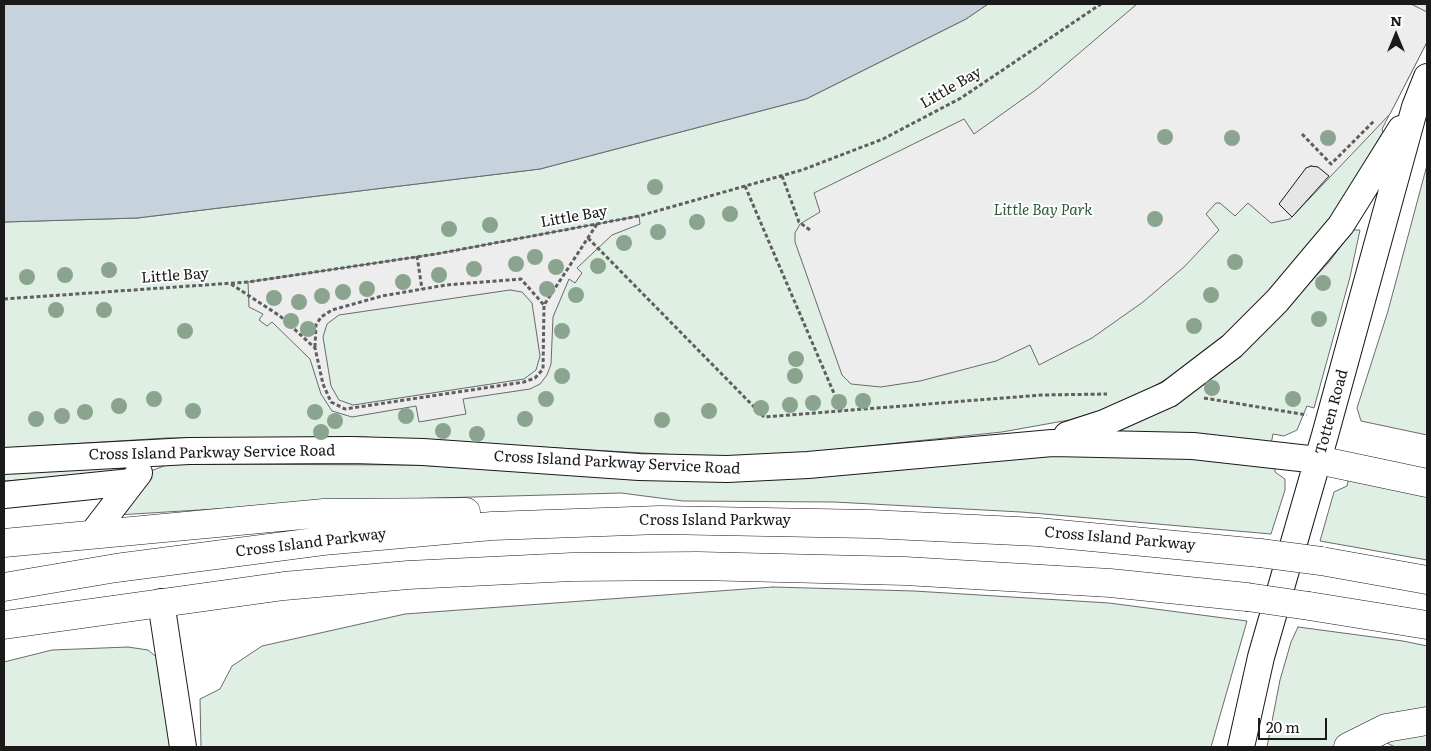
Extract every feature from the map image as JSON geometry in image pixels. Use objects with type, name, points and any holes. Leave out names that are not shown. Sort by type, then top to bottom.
[{"type":"highway","points":[[1318,460],[1427,483]]},
{"type":"highway","points":[[4,543],[240,520],[367,512],[535,513],[702,520]]},
{"type":"highway","name":"Cross Island Parkway","points":[[4,587],[165,561],[407,532],[534,523],[702,520],[870,524],[1038,532],[1260,553],[1427,580]]},
{"type":"highway","points":[[4,625],[284,586],[491,570],[656,566],[789,567],[988,575],[1110,583],[1248,597],[1427,626]]},
{"type":"highway","points":[[4,640],[161,602]]},
{"type":"highway","points":[[1348,747],[1386,728],[1427,721]]},
{"type":"street","name":"Totten Road","points":[[1241,747],[1261,657],[1318,460],[1415,107],[1427,77]]},
{"type":"street","points":[[1013,445],[1081,431],[1152,402],[1193,378],[1232,346],[1277,301],[1341,225],[1415,107]]},
{"type":"street","name":"Cross Island Parkway Service Road","points":[[4,461],[154,452],[375,451],[639,467],[728,469],[808,465],[1013,445],[1088,443],[1193,446],[1318,460]]},
{"type":"street","points":[[93,533],[154,452]]},
{"type":"street","points":[[4,495],[131,482]]},
{"type":"street","points":[[161,602],[183,747]]},
{"type":"path","name":"Little Bay","points":[[4,299],[230,284],[417,256],[639,216],[782,176],[883,139],[962,98],[1101,4]]},
{"type":"path","points":[[1302,134],[1331,164],[1380,114]]},
{"type":"path","points":[[782,176],[799,222],[810,230]]},
{"type":"path","points":[[745,186],[842,412]]},
{"type":"path","points":[[544,305],[521,279],[446,285],[382,296],[332,310],[321,317],[316,325],[314,348],[323,384],[331,402],[346,409],[524,382],[535,378],[543,369],[544,305],[597,224]]},
{"type":"path","points":[[588,238],[764,417],[1041,395],[1114,394]]},
{"type":"path","points":[[417,256],[422,289]]},
{"type":"path","points":[[230,284],[280,316],[314,348]]},
{"type":"path","points":[[1203,398],[1313,416]]},
{"type":"green space","name":"Little Bay Park","points":[[988,4],[1427,4],[1427,42],[1382,129],[1383,132],[1325,229],[1259,309],[1184,369],[1137,396],[1105,409],[1069,420],[1002,432],[811,452],[749,456],[679,455],[363,437],[167,438],[4,448],[4,222],[137,218],[540,169],[806,99],[966,19]]},
{"type":"green space","points":[[1427,165],[1427,435],[1361,421],[1357,408],[1388,311]]},
{"type":"green space","points":[[1353,230],[1360,230],[1350,277],[1314,408],[1307,406],[1297,430],[1284,436],[1273,434],[1271,444],[1203,436],[1111,431],[1198,388],[1268,328],[1329,262]]},
{"type":"green space","points":[[1095,451],[1275,465],[1275,472],[1285,479],[1285,490],[1271,534],[1021,512],[834,502],[683,501],[621,493],[363,500],[117,515],[148,472],[169,464],[418,465],[599,476]]},
{"type":"green space","points":[[121,464],[124,468],[122,473],[4,481],[4,472]]},
{"type":"green space","points":[[1349,477],[1427,496],[1427,560],[1320,541],[1334,492],[1347,486]]},
{"type":"green space","points":[[773,587],[914,591],[1109,603],[1247,621],[1211,747],[201,747],[200,699],[220,689],[232,666],[262,646],[405,614]]},
{"type":"green space","points":[[1298,627],[1427,646],[1427,716],[1339,747],[1267,747],[1280,680],[1291,642]]},
{"type":"green space","points":[[128,647],[148,650],[159,659],[171,747],[4,747],[4,662],[52,650]]},
{"type":"green space","points":[[1427,734],[1427,747],[1395,747],[1385,742]]},
{"type":"shaded area","points":[[4,4],[988,4],[966,19],[806,99],[540,169],[137,218],[4,222]]},
{"type":"shaded area","points":[[1137,4],[1411,4],[1427,12],[1427,42],[1390,114],[1290,219],[1271,223],[1248,203],[1235,216],[1220,203],[1216,203],[1206,214],[1219,230],[1184,267],[1143,302],[1092,338],[1039,365],[1030,345],[996,361],[920,381],[881,387],[851,384],[842,375],[795,242],[795,233],[800,224],[820,212],[814,193],[964,119],[974,134],[1037,89]]},
{"type":"shaded area","points":[[639,216],[640,224],[612,235],[577,268],[582,273],[575,283],[569,279],[553,317],[551,364],[547,375],[540,384],[530,389],[463,399],[466,414],[419,422],[416,406],[352,417],[332,411],[321,394],[310,359],[272,322],[267,326],[259,320],[263,314],[249,307],[248,282],[436,254]],"holes":[[[510,290],[522,292],[532,303],[540,356],[536,370],[524,379],[353,405],[339,400],[331,386],[323,337],[327,324],[339,315]]]},
{"type":"building","points":[[1311,166],[1318,167],[1329,176],[1292,217],[1279,204],[1306,168]]}]
